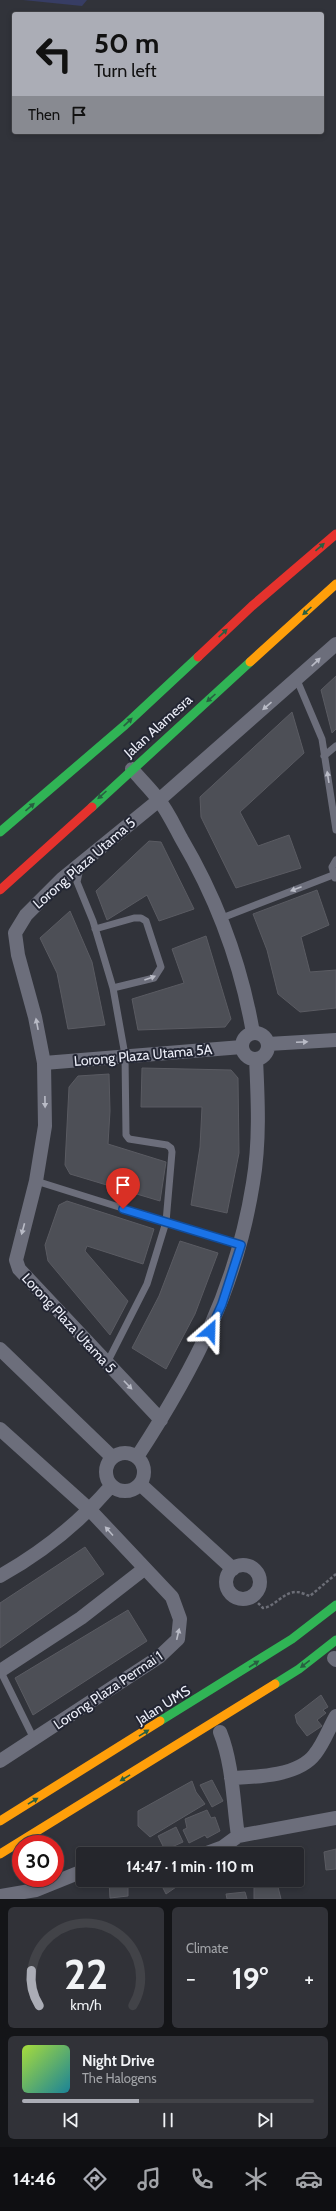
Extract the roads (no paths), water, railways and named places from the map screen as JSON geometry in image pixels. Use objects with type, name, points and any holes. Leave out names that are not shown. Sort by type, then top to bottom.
[{"type":"main road","name":"Jalan Alamesra","points":[[0,832],[125,725],[252,606],[336,534]]},
{"type":"main road","name":"Jalan Alamesra","points":[[0,890],[336,584]]},
{"type":"main road","name":"Jalan UMS","points":[[0,1821],[292,1639],[336,1605]]},
{"type":"main road","points":[[0,1854],[299,1669],[336,1640]]},
{"type":"main road","points":[[180,1744],[215,1735]]},
{"type":"street","name":"Lorong Plaza Utama 5","points":[[161,1420],[19,1270],[16,1260],[17,1251],[36,1181],[45,1126],[44,1063],[35,1017],[18,955],[15,933],[26,915],[62,879],[159,800],[336,644]]},
{"type":"street","points":[[132,770],[159,800],[201,872],[222,918],[247,999],[253,1033]]},
{"type":"street","points":[[253,1033],[264,1037],[268,1044]]},
{"type":"street","points":[[253,1033],[244,1039],[242,1047],[245,1054],[256,1059]]},
{"type":"street","points":[[268,1044],[336,1040]]},
{"type":"street","points":[[256,1059],[263,1055],[268,1044]]},
{"type":"street","name":"Lorong Plaza Utama 5A","points":[[44,1063],[125,1055],[242,1047]]},
{"type":"street","points":[[137,1457],[161,1420],[198,1357],[222,1304],[241,1245],[254,1182],[258,1112],[256,1059]]},
{"type":"street","points":[[0,1349],[112,1457]]},
{"type":"street","name":"Lorong Plaza Permai 1","points":[[0,1429],[90,1510],[172,1597],[180,1619],[178,1639],[159,1657],[0,1761]]},
{"type":"street","points":[[125,1452],[137,1457],[141,1461],[144,1473],[140,1484],[135,1488],[123,1492],[111,1486],[107,1480],[106,1468],[112,1457],[125,1452]]},
{"type":"street","points":[[140,1484],[233,1569]]},
{"type":"street","points":[[0,1576],[51,1542],[90,1510],[111,1486]]},
{"type":"street","points":[[243,1565],[254,1568],[257,1572],[260,1577],[259,1588],[251,1596],[241,1598],[231,1593],[227,1584],[227,1578],[233,1569],[243,1565]]},
{"type":"street","points":[[0,1671],[81,1618],[144,1569]]},
{"type":"street","points":[[231,1778],[275,1775],[304,1763],[315,1754],[336,1716]]},
{"type":"street","points":[[215,1735],[226,1745],[238,1836]]},
{"type":"street","points":[[223,1847],[238,1836],[336,1818]]},
{"type":"street","points":[[0,1896],[36,1890],[76,1874]]},
{"type":"lane","points":[[296,680],[322,739],[336,830]]},
{"type":"lane","points":[[324,756],[336,746]]},
{"type":"lane","points":[[222,918],[334,877],[332,867],[336,860]]},
{"type":"lane","points":[[84,861],[78,873],[77,882],[95,929],[113,988],[125,1055],[127,1138],[167,1145],[171,1148],[166,1222],[147,1284],[107,1363]]},
{"type":"lane","points":[[95,929],[134,918],[141,918],[147,925],[161,967],[154,978],[113,988]]},
{"type":"lane","points":[[36,1181],[241,1245]]},
{"type":"lane","points":[[0,1671],[34,1739]]}]
